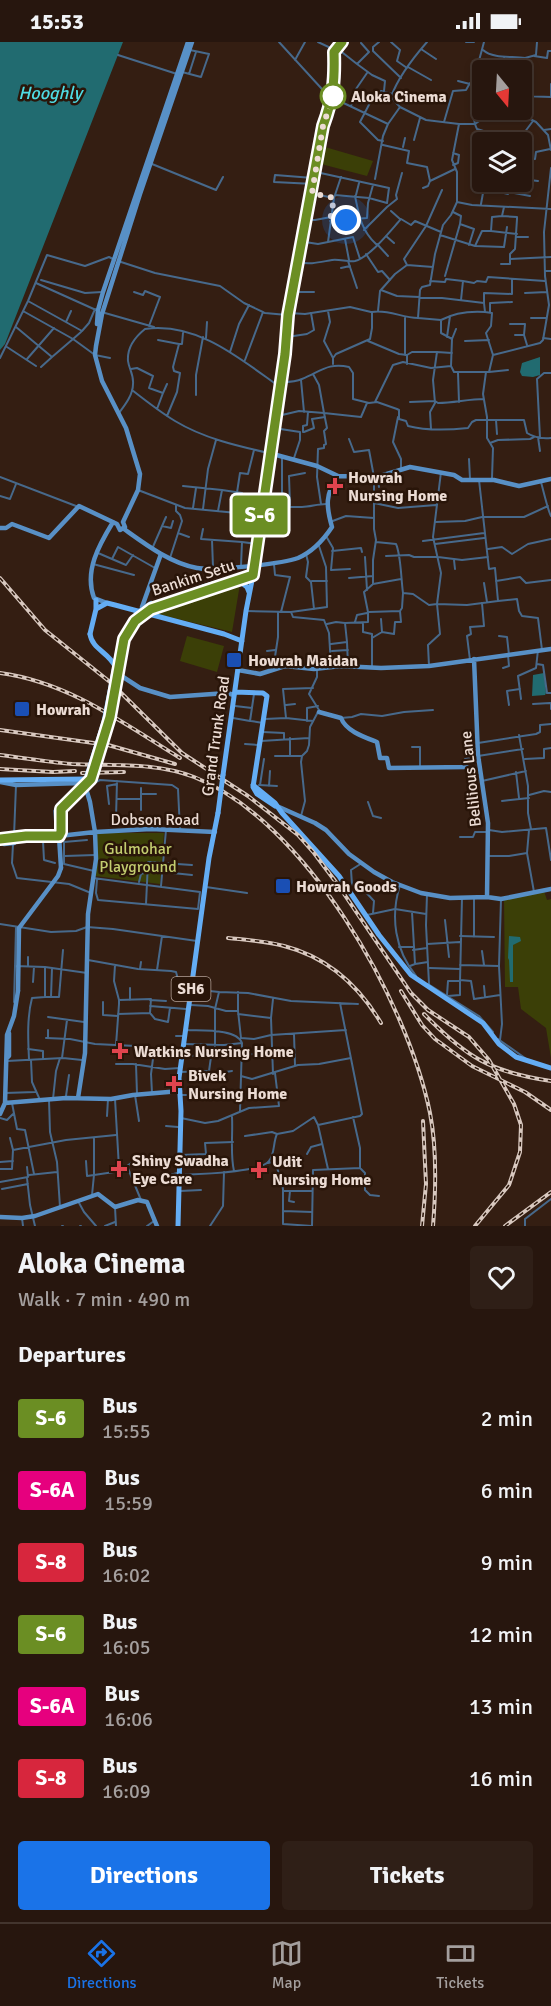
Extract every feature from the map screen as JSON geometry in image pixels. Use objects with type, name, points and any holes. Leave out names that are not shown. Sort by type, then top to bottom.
[{"type":"main road","points":[[115,666],[109,656],[93,644],[90,634],[96,609],[96,600],[92,591],[93,564],[96,552],[118,523],[138,490],[140,470],[129,435],[102,381],[95,355],[98,310],[180,73],[193,51],[190,42]]},
{"type":"main road","points":[[98,310],[152,164],[190,42]]},
{"type":"main road","points":[[336,49],[342,42]]},
{"type":"main road","name":"Grand Trunk Road","points":[[178,1226],[181,1157],[180,1070],[197,941],[254,570],[288,314],[323,126],[332,99],[336,49]]},
{"type":"main road","points":[[269,453],[317,466],[338,476],[375,477],[410,467],[454,475],[462,480],[492,480],[519,486],[551,479]]},
{"type":"main road","points":[[0,528],[6,528],[12,524],[49,538],[82,508],[125,525],[124,529],[161,554],[196,568],[213,568],[223,576],[241,566],[254,570],[274,562],[299,558],[327,536],[332,527],[323,504],[338,476]]},
{"type":"main road","points":[[161,554],[139,609],[123,631],[115,650],[113,671],[140,688],[170,697],[263,693],[267,696],[261,732],[257,794],[273,806],[326,830],[349,854],[374,872],[400,885],[427,894],[450,898],[501,899],[551,889]]},
{"type":"main road","name":"Bankim Setu","points":[[59,833],[56,821],[58,806],[86,779],[104,722],[119,642],[127,624],[134,616],[150,606],[204,589],[223,576],[254,570]]},
{"type":"main road","name":"Bankim Setu","points":[[59,833],[61,809],[91,779],[110,717],[124,639],[135,621],[151,609],[204,589],[223,576],[238,580],[254,570]]},
{"type":"main road","points":[[238,580],[247,586],[249,593]]},
{"type":"main road","points":[[139,609],[211,584]]},
{"type":"main road","points":[[96,600],[139,609],[147,614],[242,641]]},
{"type":"main road","points":[[96,609],[107,603]]},
{"type":"main road","points":[[120,675],[126,642],[132,630],[147,614]]},
{"type":"main road","points":[[238,670],[260,674],[285,666],[372,668],[429,666],[551,649]]},
{"type":"main road","name":"Belilious Lane","points":[[472,659],[478,758],[488,831],[487,897]]},
{"type":"main road","points":[[318,709],[328,716],[341,718],[343,723],[357,734],[377,742],[380,758],[387,758],[388,768],[466,767],[466,760],[478,758]]},
{"type":"main road","points":[[1,781],[86,779]]},
{"type":"main road","points":[[1,781],[16,784],[82,783],[87,792],[94,832],[95,879],[87,927],[85,1043],[78,1098]]},
{"type":"main road","points":[[277,806],[339,876],[365,915],[407,968],[483,1023],[499,1044],[516,1057],[551,1068]]},
{"type":"main road","name":"Dobson Road","points":[[59,833],[166,830],[215,832]]},
{"type":"main road","points":[[0,1113],[5,1093],[9,1033],[18,991],[19,928],[58,876],[61,868],[59,833],[14,841],[2,839]]},
{"type":"main road","points":[[2,1103],[66,1098],[115,1099],[152,1093],[180,1093]]},
{"type":"main road","points":[[0,1217],[33,1216],[98,1194],[115,1207],[141,1200],[147,1202],[155,1223]]},
{"type":"street","points":[[279,42],[332,99],[388,124]]},
{"type":"street","points":[[295,60],[305,42]]},
{"type":"street","points":[[318,42],[336,49],[385,81],[384,91]]},
{"type":"street","points":[[357,64],[379,42]]},
{"type":"street","points":[[390,42],[400,50],[397,61],[432,80]]},
{"type":"street","points":[[427,42],[401,78],[392,94],[393,101],[420,118],[459,124],[474,124],[480,120]]},
{"type":"street","points":[[466,42],[474,42]]},
{"type":"street","points":[[444,122],[453,91],[466,90],[471,83],[484,42]]},
{"type":"street","points":[[534,56],[537,42]]},
{"type":"street","points":[[361,43],[401,78]]},
{"type":"street","points":[[421,49],[436,59]]},
{"type":"street","points":[[483,50],[485,54],[525,58],[534,56],[547,58],[548,51],[551,51]]},
{"type":"street","points":[[118,55],[180,73],[201,77],[209,54],[193,51],[189,74]]},
{"type":"street","points":[[504,57],[506,60]]},
{"type":"street","points":[[185,64],[192,66]]},
{"type":"street","points":[[351,106],[356,89],[368,72]]},
{"type":"street","points":[[458,81],[480,84],[474,124],[477,129],[487,132]]},
{"type":"street","points":[[532,96],[551,97],[550,84]]},
{"type":"street","points":[[392,94],[384,91],[373,97],[360,122],[378,140],[410,152],[407,163],[427,167],[430,181]]},
{"type":"street","points":[[375,179],[388,124],[400,107]]},
{"type":"street","points":[[414,140],[420,118]]},
{"type":"street","points":[[525,132],[533,121],[548,135],[550,148],[536,152],[535,159],[532,159]]},
{"type":"street","points":[[418,318],[420,290],[429,285],[443,225],[457,202],[457,172],[452,160],[459,124]]},
{"type":"street","points":[[544,130],[551,129]]},
{"type":"street","points":[[403,148],[405,138]]},
{"type":"street","points":[[423,188],[459,163],[459,155],[453,153]]},
{"type":"street","points":[[152,164],[216,190],[223,177]]},
{"type":"street","points":[[493,355],[540,343],[543,338],[550,305],[545,281],[545,257],[546,210],[551,168]]},
{"type":"street","points":[[364,230],[387,205],[397,200],[396,195],[402,173]]},
{"type":"street","points":[[315,178],[274,175],[274,182],[341,177],[359,183],[389,188],[387,205]]},
{"type":"street","points":[[328,243],[335,196],[341,177]]},
{"type":"street","points":[[532,180],[538,181]]},
{"type":"street","points":[[359,183],[355,195],[364,230],[388,256]]},
{"type":"street","points":[[306,219],[367,218],[373,185]]},
{"type":"street","points":[[407,265],[404,259],[426,226],[442,190]]},
{"type":"street","points":[[481,204],[483,192]]},
{"type":"street","points":[[508,192],[530,196]]},
{"type":"street","points":[[312,193],[335,196],[355,195],[387,205]]},
{"type":"street","points":[[457,202],[472,205],[551,209]]},
{"type":"street","points":[[502,216],[504,207]]},
{"type":"street","points":[[391,211],[411,225],[415,221],[455,240],[475,246],[504,247],[507,227]]},
{"type":"street","points":[[445,276],[461,216],[452,212]]},
{"type":"street","points":[[491,231],[492,217],[517,217],[515,249],[510,254],[510,264],[501,264]]},
{"type":"street","points":[[298,262],[312,264],[360,259],[386,236],[400,219]]},
{"type":"street","points":[[460,224],[481,232],[491,231],[528,237]]},
{"type":"street","points":[[469,245],[474,229]]},
{"type":"street","points":[[475,246],[481,232]]},
{"type":"street","points":[[386,236],[394,243]]},
{"type":"street","points":[[302,241],[318,244],[353,237],[360,259]]},
{"type":"street","points":[[345,239],[357,288]]},
{"type":"street","points":[[366,254],[378,272],[382,271],[390,280]]},
{"type":"street","points":[[0,358],[28,302],[47,255],[85,266],[109,257],[155,273],[220,286],[263,312],[311,313],[350,307],[396,314],[405,318],[441,321],[450,315],[490,312]]},
{"type":"street","points":[[510,259],[551,257]]},
{"type":"street","points":[[378,311],[381,290],[407,265],[433,267]]},
{"type":"street","points":[[340,268],[350,266]]},
{"type":"street","points":[[545,271],[551,271]]},
{"type":"street","points":[[430,281],[445,282],[446,279],[474,283],[486,282],[488,276],[545,281]]},
{"type":"street","points":[[485,312],[484,293],[512,294],[512,279]]},
{"type":"street","points":[[41,280],[85,293],[103,292]]},
{"type":"street","points":[[461,301],[463,281]]},
{"type":"street","points":[[36,283],[98,310],[149,326],[205,338],[280,384],[301,380],[333,365],[349,367],[354,378],[353,399],[368,403],[375,402],[399,410],[393,442],[401,459],[401,469]]},
{"type":"street","points":[[381,290],[397,296],[484,303]]},
{"type":"street","points":[[134,292],[144,295],[145,291],[160,297],[149,326]]},
{"type":"street","points":[[293,291],[314,292]]},
{"type":"street","points":[[525,293],[548,292]]},
{"type":"street","points":[[28,302],[82,331]]},
{"type":"street","points":[[492,480],[493,448],[487,438],[483,387],[493,355],[486,333],[491,326],[490,303],[512,302]]},
{"type":"street","points":[[230,352],[239,324],[249,305]]},
{"type":"street","points":[[7,347],[39,367],[82,331],[98,310]]},
{"type":"street","points":[[23,311],[73,339],[95,355],[110,358]]},
{"type":"street","points":[[66,322],[71,311]]},
{"type":"street","points":[[328,311],[330,322],[324,340],[333,358],[333,365]]},
{"type":"street","points":[[245,361],[263,312]]},
{"type":"street","points":[[333,358],[344,349],[370,338],[372,312]]},
{"type":"street","points":[[286,337],[307,334],[314,330],[311,313]]},
{"type":"street","points":[[447,337],[450,315]]},
{"type":"street","points":[[405,318],[408,364]]},
{"type":"street","points":[[531,318],[546,318]]},
{"type":"street","points":[[441,321],[441,333],[452,339]]},
{"type":"street","points":[[196,395],[196,375],[207,322]]},
{"type":"street","points":[[510,324],[525,324],[524,335],[527,345]]},
{"type":"street","points":[[16,327],[52,357]]},
{"type":"street","points":[[119,413],[132,390],[128,360],[131,345],[145,329],[156,327]]},
{"type":"street","points":[[27,359],[54,328]]},
{"type":"street","points":[[456,329],[452,339],[454,372],[508,370]]},
{"type":"street","points":[[167,416],[178,388],[180,374],[173,370],[179,344],[182,344],[183,332]]},
{"type":"street","points":[[515,335],[524,335]]},
{"type":"street","points":[[543,338],[551,339]]},
{"type":"street","points":[[158,340],[179,344]]},
{"type":"street","points":[[366,340],[399,354],[452,353]]},
{"type":"street","points":[[465,341],[489,340]]},
{"type":"street","points":[[431,429],[430,412],[435,400],[433,380],[437,352]]},
{"type":"street","points":[[375,402],[393,365],[403,363],[431,368],[452,366]]},
{"type":"street","points":[[131,369],[137,368],[153,376],[149,388],[163,393]]},
{"type":"street","points":[[458,373],[459,402]]},
{"type":"street","points":[[540,451],[537,437],[537,379],[544,373],[551,373]]},
{"type":"street","points":[[138,490],[176,505],[246,514],[282,506],[304,507],[323,504],[317,466],[318,449],[324,448],[326,444],[324,431],[327,428],[320,385],[313,374]]},
{"type":"street","points":[[294,459],[303,426],[307,425],[301,380]]},
{"type":"street","points":[[157,409],[166,384]]},
{"type":"street","points":[[132,390],[167,416],[194,432],[269,453]]},
{"type":"street","points":[[410,402],[435,400],[438,403],[484,399]]},
{"type":"street","points":[[275,414],[306,412],[361,417],[368,403]]},
{"type":"street","points":[[273,429],[302,432],[314,428],[312,419],[324,415]]},
{"type":"street","points":[[398,417],[406,421],[408,426],[431,429],[468,428],[476,420],[524,420],[527,432],[537,437]]},
{"type":"street","points":[[496,420],[497,434]]},
{"type":"street","points":[[490,443],[537,437],[551,438]]},
{"type":"street","points":[[349,439],[354,452],[369,450],[379,488]]},
{"type":"street","points":[[203,509],[208,469],[216,440]]},
{"type":"street","points":[[237,499],[240,473],[248,474],[254,450]]},
{"type":"street","points":[[282,456],[282,506]]},
{"type":"street","points":[[469,459],[470,479]]},
{"type":"street","points":[[429,666],[428,645],[440,634],[437,593],[441,580],[433,537],[441,472]]},
{"type":"street","points":[[290,505],[290,476],[305,473]]},
{"type":"street","points":[[0,477],[82,508]]},
{"type":"street","points":[[373,584],[376,542],[375,477]]},
{"type":"street","points":[[479,479],[484,538],[488,549],[489,569],[495,568],[498,601]]},
{"type":"street","points":[[540,481],[551,516]]},
{"type":"street","points":[[0,496],[10,499],[17,483]]},
{"type":"street","points":[[183,486],[239,492]]},
{"type":"street","points":[[192,508],[196,488]]},
{"type":"street","points":[[218,511],[222,490]]},
{"type":"street","points":[[374,503],[398,508],[437,506]]},
{"type":"street","points":[[170,558],[182,518],[176,511],[176,505]]},
{"type":"street","points":[[435,522],[465,521],[482,517],[524,517],[548,506]]},
{"type":"street","points":[[330,522],[346,516],[374,518]]},
{"type":"street","points":[[152,549],[166,518]]},
{"type":"street","points":[[162,526],[171,528],[173,521]]},
{"type":"street","points":[[203,529],[201,539],[257,544]]},
{"type":"street","points":[[178,532],[189,537]]},
{"type":"street","points":[[435,543],[484,533]]},
{"type":"street","points":[[327,536],[332,551],[331,570],[350,569]]},
{"type":"street","points":[[423,541],[435,543],[484,538]]},
{"type":"street","points":[[488,549],[502,547],[512,554],[528,544],[551,539]]},
{"type":"street","points":[[212,540],[213,568]]},
{"type":"street","points":[[241,566],[242,542]]},
{"type":"street","points":[[372,638],[382,632],[394,634],[396,622],[401,622],[403,592],[396,544],[376,542]]},
{"type":"street","points":[[246,611],[279,613],[327,607],[325,558],[318,543]]},
{"type":"street","points":[[112,559],[118,547],[155,568]]},
{"type":"street","points":[[332,551],[361,548],[362,552]]},
{"type":"street","points":[[96,552],[126,565],[133,555]]},
{"type":"street","points":[[306,554],[308,562],[306,577],[311,581],[327,581]]},
{"type":"street","points":[[386,556],[438,557],[454,560],[488,557]]},
{"type":"street","points":[[365,557],[367,590]]},
{"type":"street","points":[[454,560],[455,569]]},
{"type":"street","points":[[273,670],[279,613],[290,577],[275,576],[274,562]]},
{"type":"street","points":[[93,564],[134,575]]},
{"type":"street","points":[[348,578],[373,576]]},
{"type":"street","points":[[496,581],[520,577],[526,583],[551,580]]},
{"type":"street","points":[[326,625],[336,622],[368,622],[364,592],[373,584],[395,578],[401,579]]},
{"type":"street","points":[[311,581],[312,620]]},
{"type":"street","points":[[484,583],[487,602]]},
{"type":"street","points":[[403,592],[413,594],[429,605],[517,599],[522,616],[538,618],[540,650],[534,670],[519,675],[521,699]]},
{"type":"street","points":[[472,659],[467,636],[471,634],[470,627],[484,626],[482,603]]},
{"type":"street","points":[[355,622],[357,615],[368,612],[400,611]]},
{"type":"street","points":[[291,612],[293,618],[324,620],[331,644],[331,666]]},
{"type":"street","points":[[381,619],[382,632]]},
{"type":"street","points":[[363,622],[363,632],[372,634],[372,668]]},
{"type":"street","points":[[345,623],[348,666]]},
{"type":"street","points":[[499,636],[507,638],[509,666],[503,668]]},
{"type":"street","points":[[331,644],[347,642]]},
{"type":"street","points":[[267,651],[276,650]]},
{"type":"street","points":[[331,651],[348,650]]},
{"type":"street","points":[[537,664],[543,665],[547,693],[551,693]]},
{"type":"street","points":[[317,668],[317,676],[309,694],[318,709]]},
{"type":"street","points":[[286,718],[283,689],[313,688]]},
{"type":"street","points":[[509,705],[507,691],[520,689]]},
{"type":"street","points":[[234,696],[234,719],[250,721],[255,692]]},
{"type":"street","points":[[234,696],[252,708]]},
{"type":"street","points":[[533,704],[551,703],[551,709]]},
{"type":"street","points":[[285,705],[295,704]]},
{"type":"street","points":[[307,721],[307,708],[318,709]]},
{"type":"street","points":[[301,817],[305,801],[302,756],[307,751],[310,727],[318,709]]},
{"type":"street","points":[[341,718],[361,714],[382,716],[433,710]]},
{"type":"street","points":[[251,721],[286,718],[313,721]]},
{"type":"street","points":[[478,743],[539,733],[540,724],[551,724]]},
{"type":"street","points":[[261,732],[284,734],[284,739]]},
{"type":"street","points":[[519,735],[525,759],[529,796],[530,829],[527,853],[534,892]]},
{"type":"street","points":[[290,738],[290,755]]},
{"type":"street","points":[[245,744],[309,738]]},
{"type":"street","points":[[412,747],[420,747],[420,767]]},
{"type":"street","points":[[544,758],[544,749],[551,748]]},
{"type":"street","points":[[478,758],[523,749]]},
{"type":"street","points":[[274,756],[302,756]]},
{"type":"street","points":[[525,759],[551,757]]},
{"type":"street","points":[[264,759],[257,785],[277,786]]},
{"type":"street","points":[[269,786],[270,771]]},
{"type":"street","points":[[482,781],[526,771]]},
{"type":"street","points":[[516,772],[519,798]]},
{"type":"street","points":[[87,792],[94,783],[100,780],[117,783],[161,784],[178,789],[180,830]]},
{"type":"street","points":[[116,818],[117,783]]},
{"type":"street","points":[[109,804],[107,786],[117,783]]},
{"type":"street","points":[[16,784],[12,863],[14,875],[17,878],[69,884],[92,894]]},
{"type":"street","points":[[141,788],[141,810]]},
{"type":"street","points":[[502,801],[544,791],[551,792]]},
{"type":"street","points":[[141,794],[156,794]]},
{"type":"street","points":[[117,800],[141,799]]},
{"type":"street","points":[[368,802],[373,816],[381,818]]},
{"type":"street","points":[[460,837],[473,837],[475,832],[546,828],[551,860]]},
{"type":"street","points":[[161,886],[166,830]]},
{"type":"street","points":[[87,840],[64,842],[64,864],[94,871]]},
{"type":"street","points":[[14,841],[43,841],[44,860],[55,863]]},
{"type":"street","points":[[489,856],[527,853]]},
{"type":"street","points":[[64,856],[95,855]]},
{"type":"street","points":[[146,904],[148,862],[192,865]]},
{"type":"street","points":[[349,891],[352,884],[351,870],[362,863]]},
{"type":"street","points":[[139,884],[141,874],[147,872]]},
{"type":"street","points":[[163,872],[192,875]]},
{"type":"street","points":[[95,879],[200,892],[198,909],[98,900],[95,879]]},
{"type":"street","points":[[352,884],[360,886],[374,901],[373,913]]},
{"type":"street","points":[[400,885],[395,909],[399,947],[407,968],[429,962]]},
{"type":"street","points":[[206,887],[247,893]]},
{"type":"street","points":[[427,894],[429,985],[484,1020],[500,1040],[528,1061]]},
{"type":"street","points":[[474,897],[474,937]]},
{"type":"street","points":[[447,995],[460,995],[462,898]]},
{"type":"street","points":[[500,1040],[502,1024],[499,966],[501,899]]},
{"type":"street","points":[[365,915],[395,909],[426,914]]},
{"type":"street","points":[[412,912],[416,964]]},
{"type":"street","points":[[445,920],[448,957]]},
{"type":"street","points":[[0,924],[68,932],[87,927],[139,931],[197,941]]},
{"type":"street","points":[[15,1009],[16,927]]},
{"type":"street","points":[[157,970],[162,936]]},
{"type":"street","points":[[460,936],[494,937]]},
{"type":"street","points":[[427,944],[460,942]]},
{"type":"street","points":[[399,947],[427,948]]},
{"type":"street","points":[[40,1100],[30,1074],[28,1017],[32,998],[59,997],[63,950]]},
{"type":"street","points":[[482,951],[484,965]]},
{"type":"street","points":[[28,957],[28,967]]},
{"type":"street","points":[[87,960],[140,969],[176,972],[179,983],[219,992],[238,992],[273,999],[358,1004]]},
{"type":"street","points":[[140,969],[141,962]]},
{"type":"street","points":[[115,965],[114,981],[119,1000],[116,1045]]},
{"type":"street","points":[[460,965],[499,966]]},
{"type":"street","points":[[15,966],[45,967],[87,973]]},
{"type":"street","points":[[33,982],[34,967]]},
{"type":"street","points":[[45,967],[45,997]]},
{"type":"street","points":[[51,997],[52,968]]},
{"type":"street","points":[[429,968],[460,969]]},
{"type":"street","points":[[447,995],[448,981],[471,981],[474,999],[501,995]]},
{"type":"street","points":[[484,986],[485,997]]},
{"type":"street","points":[[130,988],[130,1000]]},
{"type":"street","points":[[215,1057],[215,1010],[219,992]]},
{"type":"street","points":[[238,992],[242,1042],[240,1112]]},
{"type":"street","points":[[181,1118],[205,1123],[249,1108],[280,1106],[274,1074],[271,1035],[273,999]]},
{"type":"street","points":[[119,1000],[166,1000]]},
{"type":"street","points":[[150,1000],[150,1013],[154,1019],[168,1022],[170,1008]]},
{"type":"street","points":[[103,1002],[103,1015],[150,1013]]},
{"type":"street","points":[[318,1125],[361,1116],[362,1112],[340,1003]]},
{"type":"street","points":[[150,1006],[170,1008],[208,1006],[215,1010],[271,1018]]},
{"type":"street","points":[[48,1017],[85,1023]]},
{"type":"street","points":[[60,1208],[56,1153],[52,1144],[51,1099],[65,1039],[67,1020]]},
{"type":"street","points":[[48,1030],[47,1038],[136,1046],[211,1057],[231,1058],[273,1052]]},
{"type":"street","points":[[176,1036],[185,1033],[215,1032],[254,1039],[271,1035],[346,1030]]},
{"type":"street","points":[[294,1034],[295,1065]]},
{"type":"street","points":[[184,1044],[216,1045],[242,1042]]},
{"type":"street","points":[[28,1049],[43,1051],[43,1059]]},
{"type":"street","points":[[152,1093],[154,1050]]},
{"type":"street","points":[[209,1071],[211,1057]]},
{"type":"street","points":[[7,1060],[61,1058],[83,1060]]},
{"type":"street","points":[[241,1076],[252,1079],[274,1074],[295,1065],[319,1064],[351,1058]]},
{"type":"street","points":[[116,1064],[209,1071],[213,1074],[232,1071]]},
{"type":"street","points":[[136,1065],[139,1121]]},
{"type":"street","points":[[66,1098],[69,1075]]},
{"type":"street","points":[[5,1093],[35,1092]]},
{"type":"street","points":[[180,1093],[194,1095]]},
{"type":"street","points":[[107,1116],[108,1099]]},
{"type":"street","points":[[115,1099],[118,1168]]},
{"type":"street","points":[[12,1103],[17,1129],[25,1130],[34,1174]]},
{"type":"street","points":[[0,1118],[7,1120],[13,1114]]},
{"type":"street","points":[[231,1116],[233,1142],[231,1160],[234,1171]]},
{"type":"street","points":[[245,1136],[294,1131],[314,1117],[328,1169]]},
{"type":"street","points":[[353,1117],[361,1161],[360,1168]]},
{"type":"street","points":[[166,1126],[181,1127]]},
{"type":"street","points":[[268,1163],[277,1134]]},
{"type":"street","points":[[13,1150],[116,1135]]},
{"type":"street","points":[[92,1195],[94,1137]]},
{"type":"street","points":[[0,1169],[12,1169],[13,1150],[10,1138]]},
{"type":"street","points":[[86,1161],[87,1176],[114,1172],[142,1158],[148,1160],[206,1154],[205,1143],[233,1142]]},
{"type":"street","points":[[307,1154],[309,1148],[322,1144]]},
{"type":"street","points":[[170,1175],[234,1171],[261,1167],[275,1160],[294,1157]]},
{"type":"street","points":[[275,1160],[283,1191],[283,1224],[312,1226],[313,1170],[360,1168],[365,1173],[365,1190],[370,1195],[379,1196]]},
{"type":"street","points":[[0,1162],[13,1161]]},
{"type":"street","points":[[127,1166],[141,1200]]},
{"type":"street","points":[[27,1167],[30,1205],[35,1226]]},
{"type":"street","points":[[0,1182],[34,1174],[57,1172]]},
{"type":"street","points":[[210,1226],[223,1206],[224,1172]]},
{"type":"street","points":[[2,1189],[28,1184]]},
{"type":"street","points":[[180,1191],[201,1190]]},
{"type":"street","points":[[283,1191],[312,1191]]},
{"type":"street","points":[[290,1191],[289,1201],[294,1202]]},
{"type":"street","points":[[525,1226],[525,1219],[551,1199]]},
{"type":"street","points":[[78,1201],[96,1226]]},
{"type":"street","points":[[105,1226],[116,1224],[115,1207]]},
{"type":"street","points":[[283,1210],[312,1212]]},
{"type":"street","points":[[22,1218],[23,1226]]},
{"type":"street","points":[[147,1226],[155,1223]]},
{"type":"green space","points":[[325,147],[373,161],[367,176],[321,164]]},
{"type":"green space","points":[[234,583],[240,584],[232,632],[149,612]]},
{"type":"green space","points":[[187,636],[224,646],[217,672],[180,661]]},
{"type":"green space","name":"Gulmohar Playground","points":[[97,833],[164,833],[160,884],[95,876]]},
{"type":"green space","points":[[544,891],[547,900],[551,899],[551,1058],[546,1028],[521,1009],[518,987],[505,987],[504,900]]},
{"type":"water","name":"Hooghly","points":[[0,42],[123,42],[5,344],[0,350]]},
{"type":"water","points":[[540,357],[540,375],[522,376],[520,372],[522,363]]},
{"type":"water","points":[[544,673],[545,695],[532,696],[533,675]]},
{"type":"water","points":[[509,936],[520,937],[521,941],[513,945],[513,982],[510,982]]},
{"type":"railway","points":[[0,578],[45,630],[110,682],[182,753],[248,796],[298,835],[338,885],[411,993],[428,1010],[469,1037],[489,1060],[514,1104],[521,1125],[520,1152],[509,1185],[475,1226]]},
{"type":"railway","points":[[0,673],[49,685],[72,695],[116,718],[180,758]]},
{"type":"railway","points":[[0,730],[108,745],[175,764]]},
{"type":"railway","points":[[0,755],[72,764],[149,767],[194,777],[235,799],[274,832],[311,872],[345,919],[374,968],[399,1019],[418,1068],[430,1113],[434,1141],[433,1226]]},
{"type":"railway","points":[[0,769],[75,771]]},
{"type":"railway","points":[[82,773],[124,772]]},
{"type":"railway","points":[[228,938],[277,944],[314,957],[328,965],[352,985],[381,1023]]},
{"type":"railway","points":[[401,991],[422,1025],[435,1039],[472,1066],[525,1092],[551,1110]]},
{"type":"railway","points":[[424,1014],[454,1042],[481,1061],[512,1073],[551,1081]]},
{"type":"railway","points":[[422,1226],[426,1184],[423,1121]]},
{"type":"railway","points":[[505,1226],[551,1192]]},
{"type":"bus line","name":"S-6","points":[[0,839],[59,836],[61,809],[91,779],[110,717],[124,639],[135,621],[151,609],[253,575],[285,354],[288,315],[323,126],[332,100],[335,78],[334,52],[342,42]]},
{"type":"place","name":"Aloka Cinema","points":[[333,96]]},
{"type":"place","name":"Howrah Nursing Home","points":[[335,486]]},
{"type":"place","name":"Howrah Maidan","points":[[234,660]]},
{"type":"place","name":"Howrah","points":[[22,709]]},
{"type":"place","name":"Howrah Goods","points":[[283,886]]},
{"type":"place","name":"Watkins Nursing Home","points":[[120,1051]]},
{"type":"place","name":"Bivek Nursing Home","points":[[174,1084]]},
{"type":"place","name":"Shiny Swadha Eye Care","points":[[119,1169]]},
{"type":"place","name":"Udit Nursing Home","points":[[259,1170]]},
{"type":"route","points":[[333,96],[323,126],[312,193],[334,198],[330,221],[346,220]]}]
